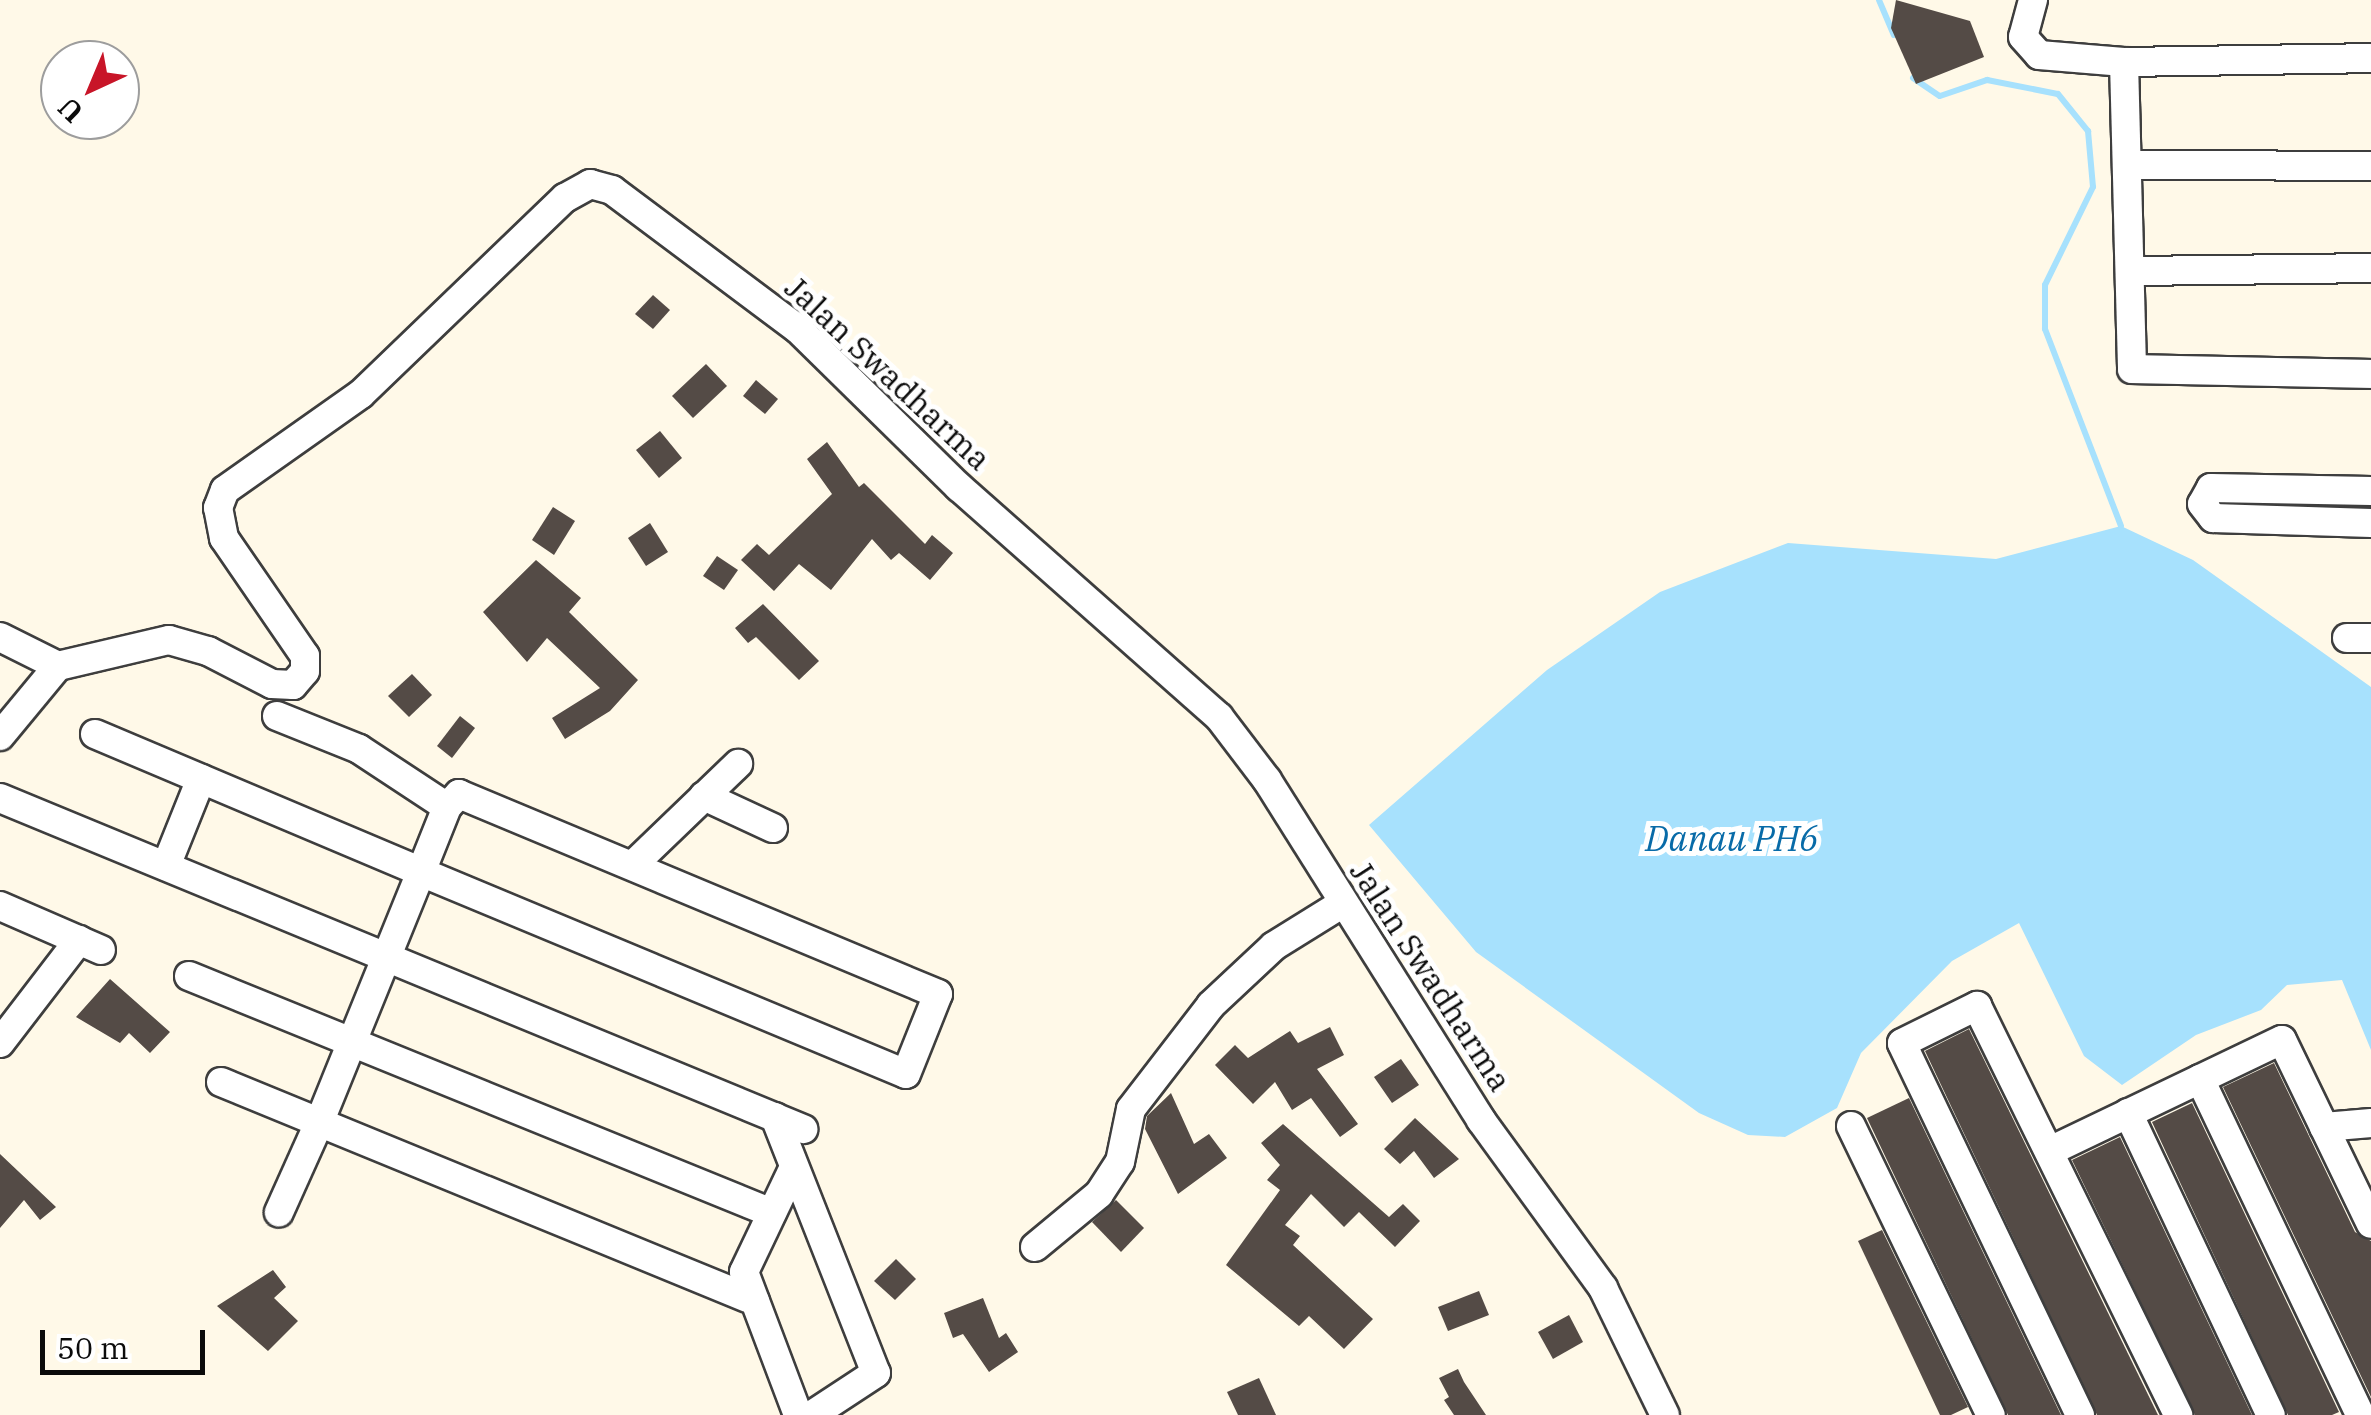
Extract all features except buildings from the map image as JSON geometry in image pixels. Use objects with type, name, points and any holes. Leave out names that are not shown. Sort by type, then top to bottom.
[{"type":"street","points":[[2033,0],[2023,37],[2028,48],[2039,54],[2124,62],[2371,58]]},
{"type":"street","points":[[2124,62],[2131,165],[2130,360],[2139,373],[2371,374]]},
{"type":"street","points":[[2131,165],[2371,166]]},
{"type":"street","name":"Jalan Swadharma","points":[[58,666],[169,640],[208,651],[272,684],[293,685],[305,671],[305,656],[224,538],[218,508],[225,490],[361,394],[565,198],[590,184],[632,202],[798,329],[1011,536],[1219,717],[1267,780],[1481,1120],[1603,1288],[1665,1415]]},
{"type":"street","points":[[2132,271],[2371,268]]},
{"type":"street","points":[[2371,491],[2210,488],[2202,504],[2213,518],[2371,523]]},
{"type":"street","points":[[0,637],[58,666],[12,706],[0,736]]},
{"type":"street","points":[[277,716],[358,748],[446,807]]},
{"type":"street","points":[[94,734],[421,872],[906,1074],[938,994],[459,794],[446,807],[421,872],[319,1123],[279,1212]]},
{"type":"street","points":[[633,865],[738,764]]},
{"type":"street","points":[[166,866],[202,779]]},
{"type":"street","points":[[704,796],[773,828]]},
{"type":"street","points":[[0,798],[803,1129]]},
{"type":"street","points":[[1035,1247],[1099,1194],[1120,1162],[1131,1109],[1212,1005],[1274,946],[1343,903]]},
{"type":"street","points":[[0,906],[90,946],[0,1044]]},
{"type":"street","points":[[189,976],[772,1213]]},
{"type":"street","points":[[2080,1415],[1902,1043],[1976,1006],[2178,1415]]},
{"type":"street","points":[[2050,1150],[2282,1040],[2371,1224]]},
{"type":"street","points":[[2200,1079],[2360,1415]]},
{"type":"street","points":[[221,1082],[755,1302]]},
{"type":"street","points":[[2128,1114],[2271,1415]]},
{"type":"street","points":[[774,1117],[876,1372],[812,1415]]},
{"type":"street","points":[[2324,1127],[2371,1123]]},
{"type":"street","points":[[1851,1126],[1990,1415]]},
{"type":"street","points":[[794,1167],[744,1272],[798,1415]]},
{"type":"water","name":"Danau PH6","points":[[2121,526],[2193,560],[2371,687],[2371,1050],[2342,980],[2287,985],[2261,1010],[2196,1035],[2122,1085],[2084,1056],[2019,923],[1952,961],[1861,1053],[1837,1108],[1785,1137],[1748,1135],[1699,1113],[1476,952],[1369,825],[1547,670],[1660,592],[1788,543],[1996,559]]},
{"type":"waterway","points":[[1879,0],[1894,35]]},
{"type":"waterway","points":[[1913,78],[1940,96],[1987,80],[2058,94],[2088,131],[2093,187],[2045,285],[2045,329],[2121,526]]}]
